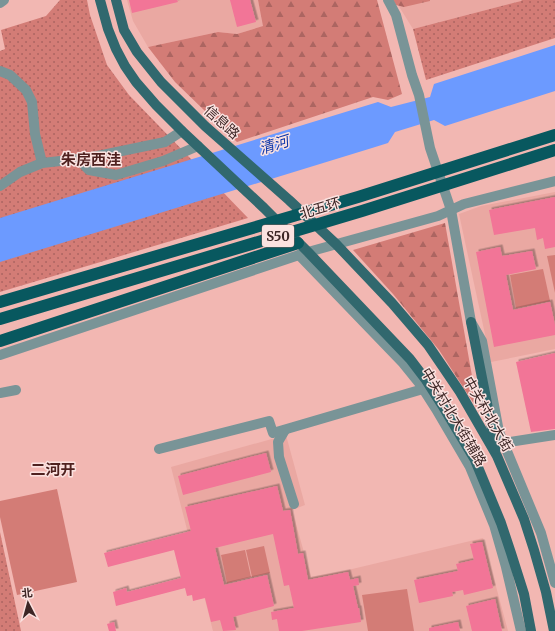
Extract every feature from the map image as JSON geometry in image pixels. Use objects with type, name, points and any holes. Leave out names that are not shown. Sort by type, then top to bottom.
[{"type":"highway","name":"北五环","points":[[0,302],[358,197],[555,135]]},
{"type":"highway","name":"北五环","points":[[0,319],[347,215],[555,150]]},
{"type":"highway","points":[[0,341],[302,250]]},
{"type":"main road","points":[[100,0],[108,29],[116,49],[136,82],[182,131],[264,208],[302,250],[410,359],[426,380],[475,460],[509,546],[524,594],[531,631]]},
{"type":"main road","name":"信息路","points":[[116,0],[124,30],[137,52],[161,82],[217,136],[336,244]]},
{"type":"main road","name":"中关村北大街","points":[[336,244],[392,303],[428,345],[460,392],[497,456],[524,519],[546,592],[554,631]]},
{"type":"main road","points":[[472,322],[497,456]]},
{"type":"street","points":[[0,3],[4,0]]},
{"type":"street","name":"中关村北大街辅路","points":[[388,0],[396,15],[412,75],[419,95],[430,148],[451,210],[472,322],[482,341],[498,432],[541,533],[555,583]]},
{"type":"street","points":[[0,71],[10,75],[26,90],[32,102],[35,134],[42,162]]},
{"type":"street","points":[[0,186],[20,172],[42,162],[88,158],[165,142],[182,131]]},
{"type":"street","points":[[78,159],[89,170],[116,175],[163,161],[196,144]]},
{"type":"street","points":[[0,355],[302,250],[336,244],[438,216],[464,204],[555,181]]},
{"type":"street","name":"中关村北大街辅路","points":[[302,250],[403,363],[423,389],[470,466],[494,525],[506,567],[521,631]]},
{"type":"street","points":[[159,449],[269,421],[273,434],[423,389]]},
{"type":"street","points":[[0,393],[16,390]]},
{"type":"street","points":[[285,430],[278,442],[279,457],[294,504]]},
{"type":"street","points":[[503,443],[555,435]]},
{"type":"shaded area","points":[[127,0],[258,0],[264,26],[237,34],[218,32],[148,47],[133,21]]},
{"type":"shaded area","points":[[395,0],[522,0],[413,29]]},
{"type":"shaded area","points":[[555,192],[555,349],[491,362],[459,214],[481,206]]},
{"type":"shaded area","points":[[286,435],[305,505],[292,510],[311,577],[348,570],[483,538],[508,631],[213,631],[171,467]]},
{"type":"green space","points":[[60,0],[87,0],[90,15],[107,65],[129,95],[248,218],[0,292],[0,51],[5,49],[1,30],[46,16]]},
{"type":"green space","points":[[258,0],[377,0],[402,94],[388,100],[373,97],[237,142],[175,82],[148,47],[218,32],[237,34],[263,26]]},
{"type":"green space","points":[[393,0],[430,1],[404,7],[396,5]]},
{"type":"green space","points":[[522,0],[555,0],[555,38],[426,80],[413,29]]},
{"type":"green space","points":[[445,223],[478,410],[439,350],[393,294],[353,250]]},
{"type":"green space","points":[[555,255],[555,293],[547,256]]},
{"type":"green space","points":[[543,269],[550,301],[516,308],[510,275]]},
{"type":"green space","points":[[57,489],[77,582],[17,595],[0,517],[0,501]]},
{"type":"green space","points":[[0,532],[21,631],[0,631]]},
{"type":"green space","points":[[264,546],[270,573],[252,577],[246,550]]},
{"type":"green space","points":[[245,550],[251,577],[227,583],[221,555]]},
{"type":"green space","points":[[407,589],[414,631],[368,631],[362,595]]},
{"type":"water","name":"清河","points":[[555,45],[555,91],[445,126],[434,120],[395,132],[388,143],[0,262],[0,218],[378,102],[391,107],[430,97],[434,84]]},
{"type":"building","points":[[129,0],[177,0],[178,2],[132,13]]},
{"type":"building","points":[[230,0],[250,0],[256,22],[237,27]]},
{"type":"building","points":[[555,197],[555,247],[545,249],[543,238],[537,240],[535,228],[494,235],[489,210]]},
{"type":"building","points":[[500,247],[502,256],[532,251],[536,269],[506,275],[513,310],[550,302],[555,325],[555,335],[494,347],[476,252]]},
{"type":"building","points":[[555,353],[555,429],[531,432],[516,362]]},
{"type":"building","points":[[266,453],[271,472],[183,495],[178,476]]},
{"type":"building","points":[[277,486],[283,511],[290,510],[298,554],[303,553],[308,580],[348,572],[350,580],[358,578],[359,585],[353,586],[361,622],[302,631],[279,631],[277,619],[272,620],[271,612],[294,608],[289,585],[284,586],[273,534],[215,548],[224,585],[267,575],[274,606],[233,617],[236,630],[223,631],[220,620],[211,622],[205,598],[193,601],[192,595],[187,596],[185,588],[116,606],[113,592],[126,588],[127,592],[181,578],[174,550],[108,567],[104,553],[191,531],[185,507]]},
{"type":"building","points":[[482,542],[493,588],[464,595],[463,590],[452,592],[453,596],[419,603],[414,580],[458,571],[456,564],[474,560],[470,544]]},
{"type":"building","points":[[495,599],[502,631],[472,631],[466,606]]},
{"type":"building","points":[[114,622],[116,631],[109,631],[107,624]]},
{"type":"building","points":[[458,622],[460,631],[429,631],[429,628]]},
{"type":"district","name":"朱房西洼","points":[[91,160]]},
{"type":"district","name":"二河开","points":[[53,470]]}]
